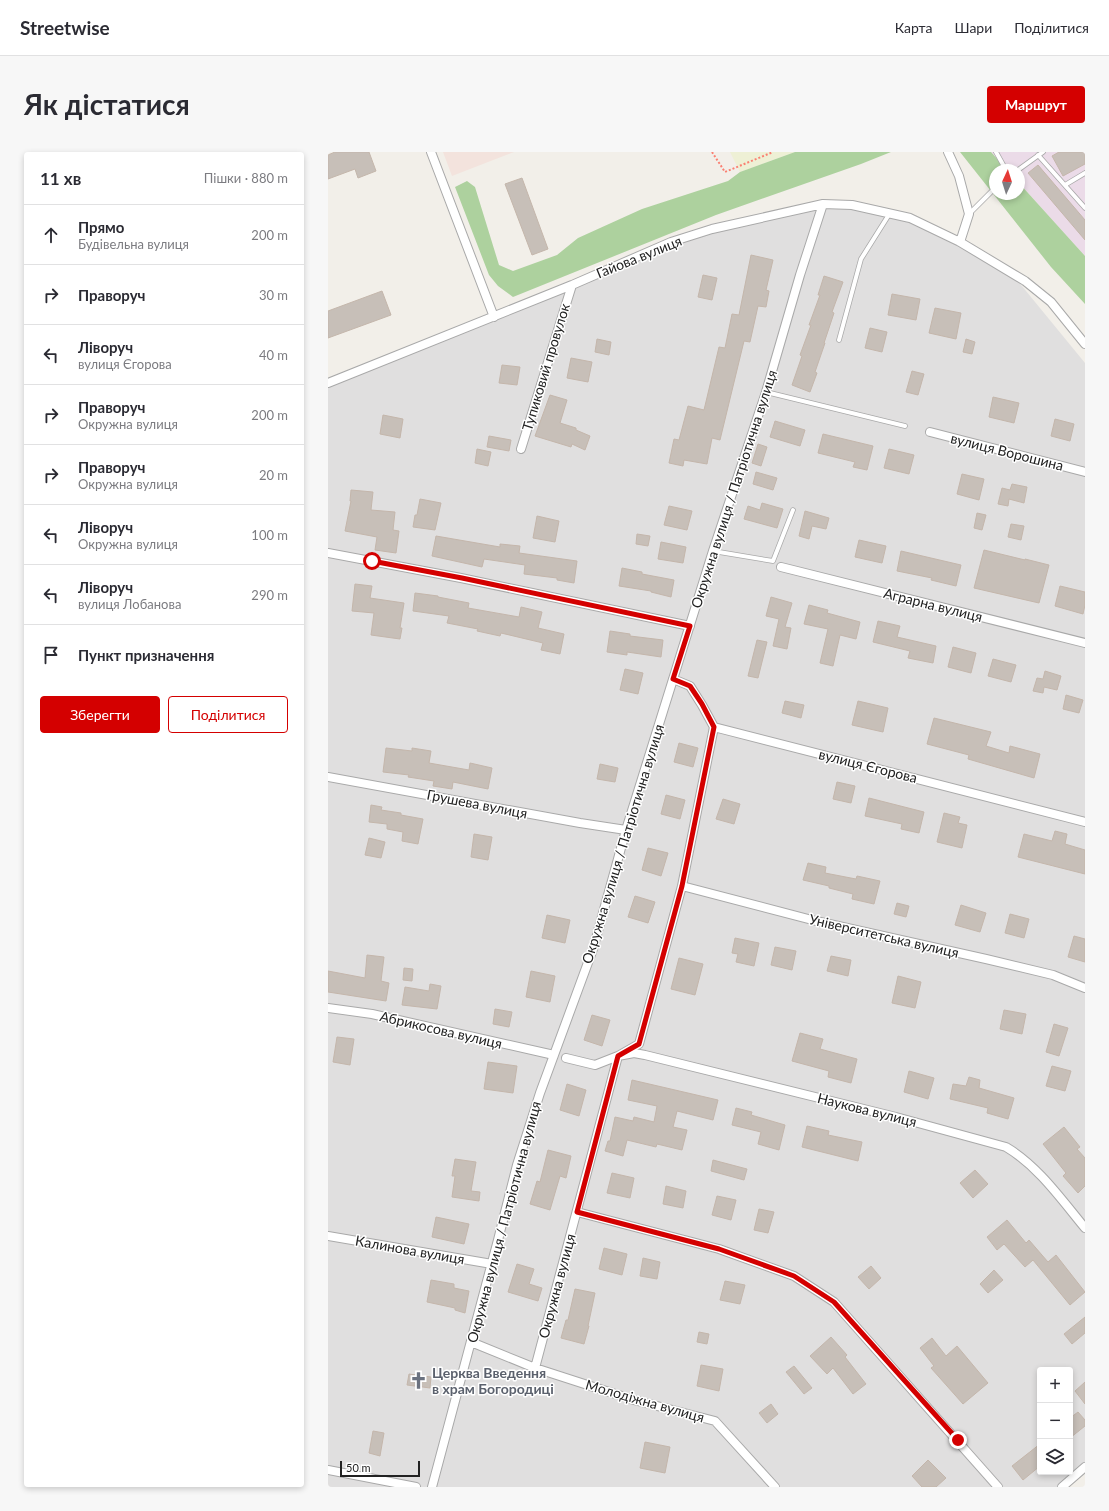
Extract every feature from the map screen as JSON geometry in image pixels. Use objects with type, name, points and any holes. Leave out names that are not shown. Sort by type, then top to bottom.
[{"type":"street","points":[[431,152],[494,316]]},
{"type":"street","points":[[948,152],[959,176],[969,214],[960,242]]},
{"type":"street","name":"Гайова вулиця","points":[[328,383],[572,285],[671,242],[712,229],[823,204],[852,205],[910,218],[960,242],[1025,281],[1051,302],[1085,344]]},
{"type":"street","name":"Окружна вулиця / Патріотична вулиця","points":[[432,1487],[517,1165],[540,1093],[593,949],[626,830],[713,551],[766,392],[800,275],[823,204]]},
{"type":"street","name":"Тупиковий провулок","points":[[521,449],[572,285]]},
{"type":"street","name":"вулиця Ворошина","points":[[930,432],[1085,472]]},
{"type":"street","points":[[328,553],[462,578],[690,626]]},
{"type":"street","name":"Аграрна вулиця","points":[[781,567],[1085,643]]},
{"type":"street","points":[[566,1058],[595,1065],[618,1056],[639,1044],[682,886],[714,727],[702,704],[690,686],[673,679]]},
{"type":"street","name":"вулиця Єгорова","points":[[714,727],[1085,822]]},
{"type":"street","name":"Грушева вулиця","points":[[328,777],[626,830]]},
{"type":"street","name":"Університетська вулиця","points":[[682,886],[808,919],[1053,975],[1085,988]]},
{"type":"street","name":"Абрикосова вулиця","points":[[328,1008],[372,1014],[554,1055]]},
{"type":"street","name":"Наукова вулиця","points":[[618,1056],[634,1053],[645,1055],[896,1117],[1006,1147],[1021,1156],[1035,1170],[1085,1228]]},
{"type":"street","name":"Окружна вулиця","points":[[535,1368],[618,1056]]},
{"type":"street","points":[[577,1212],[719,1249],[794,1276],[834,1302],[998,1487]]},
{"type":"street","name":"Калинова вулиця","points":[[328,1236],[492,1264]]},
{"type":"street","name":"Молодіжна вулиця","points":[[471,1342],[535,1368],[634,1400],[716,1421],[775,1487]]},
{"type":"street","points":[[1062,1487],[1085,1467]]},
{"type":"street","points":[[328,1470],[416,1487]]},
{"type":"lane","points":[[996,152],[1003,164]]},
{"type":"lane","points":[[1025,165],[1043,152]]},
{"type":"lane","points":[[1038,155],[1085,208]]},
{"type":"lane","points":[[1065,184],[1085,173]]},
{"type":"lane","points":[[969,214],[989,194]]},
{"type":"lane","points":[[839,340],[861,259],[890,213]]},
{"type":"lane","points":[[766,392],[905,426]]},
{"type":"lane","points":[[713,551],[773,561],[793,510]]},
{"type":"path","points":[[712,152],[725,172],[773,152]]},
{"type":"shaded area","points":[[443,152],[514,152],[452,176]]},
{"type":"shaded area","points":[[991,152],[1085,152],[1085,256],[1025,190],[1025,164],[1002,164]]},
{"type":"shaded area","points":[[823,204],[890,213],[957,245],[1017,280],[1085,363],[1085,1467],[1062,1487],[328,1487],[328,386],[712,229]]},
{"type":"green space","points":[[730,152],[795,152],[740,172]]},
{"type":"green space","points":[[795,152],[891,152],[716,215],[513,297],[498,286],[489,275],[455,187],[467,181],[475,187],[499,265],[513,271],[557,255],[578,238],[642,209],[728,181],[740,172]]},
{"type":"green space","points":[[960,152],[991,152],[1002,164],[989,164],[989,189]]},
{"type":"green space","points":[[1025,190],[1085,256],[1085,304],[1051,267],[998,200],[1025,200]]},
{"type":"building","points":[[335,152],[369,152],[376,171],[358,178],[355,169],[328,179],[328,155]]},
{"type":"building","points":[[1059,152],[1085,152],[1085,164],[1063,176],[1052,156]]},
{"type":"building","points":[[1038,165],[1085,220],[1085,240],[1028,173]]},
{"type":"building","points":[[522,178],[548,249],[532,255],[505,184]]},
{"type":"building","points":[[751,255],[773,260],[766,290],[769,291],[766,307],[758,306],[750,342],[744,341],[720,440],[712,438],[707,464],[684,460],[683,466],[669,463],[674,439],[679,440],[688,406],[704,410],[719,347],[725,348],[732,314],[739,315]]},
{"type":"building","points":[[703,275],[717,278],[712,300],[698,297]]},
{"type":"building","points":[[824,276],[843,282],[832,312],[834,313],[810,392],[792,385],[802,356],[800,355],[811,325],[809,325],[820,295],[818,295]]},
{"type":"building","points":[[382,291],[391,315],[328,338],[328,311]]},
{"type":"building","points":[[892,294],[920,299],[916,320],[888,315]]},
{"type":"building","points":[[935,308],[961,313],[956,339],[929,333]]},
{"type":"building","points":[[870,328],[887,332],[882,352],[865,348]]},
{"type":"building","points":[[597,339],[611,342],[609,355],[595,352]]},
{"type":"building","points":[[966,339],[975,342],[972,354],[963,352]]},
{"type":"building","points":[[571,358],[592,362],[588,382],[567,378]]},
{"type":"building","points":[[502,365],[520,367],[517,385],[499,383]]},
{"type":"building","points":[[912,371],[924,374],[918,395],[906,392]]},
{"type":"building","points":[[550,395],[567,400],[560,423],[576,428],[576,430],[590,436],[585,450],[572,444],[571,447],[535,436]]},
{"type":"building","points":[[993,397],[1019,403],[1014,423],[989,417]]},
{"type":"building","points":[[383,415],[403,419],[400,438],[380,434]]},
{"type":"building","points":[[1055,419],[1074,424],[1070,441],[1051,436]]},
{"type":"building","points":[[775,421],[805,430],[800,446],[770,437]]},
{"type":"building","points":[[823,434],[873,446],[867,470],[853,467],[855,462],[818,453]]},
{"type":"building","points":[[489,436],[511,440],[509,451],[487,447]]},
{"type":"building","points":[[758,444],[767,447],[761,466],[752,463]]},
{"type":"building","points":[[477,449],[491,452],[488,466],[475,463]]},
{"type":"building","points":[[889,449],[914,455],[909,474],[884,468]]},
{"type":"building","points":[[756,472],[777,478],[773,490],[753,484]]},
{"type":"building","points":[[962,474],[984,479],[979,500],[957,494]]},
{"type":"building","points":[[1012,484],[1027,487],[1024,503],[1009,499],[1008,506],[998,504],[1002,488],[1010,490]]},
{"type":"building","points":[[351,490],[373,492],[371,510],[395,512],[393,530],[399,531],[396,553],[375,550],[377,537],[345,531],[351,501]]},
{"type":"building","points":[[420,499],[441,503],[435,530],[413,527]]},
{"type":"building","points":[[762,503],[783,509],[777,528],[744,519],[748,506],[760,510]]},
{"type":"building","points":[[669,506],[692,511],[687,530],[664,525]]},
{"type":"building","points":[[805,511],[829,518],[826,529],[812,526],[809,539],[799,536]]},
{"type":"building","points":[[977,513],[986,515],[982,530],[974,528]]},
{"type":"building","points":[[537,516],[559,521],[555,542],[533,538]]},
{"type":"building","points":[[1011,524],[1024,526],[1021,540],[1008,537]]},
{"type":"building","points":[[637,534],[650,536],[648,546],[636,544]]},
{"type":"building","points":[[436,536],[500,547],[500,544],[520,546],[519,553],[577,561],[574,583],[557,580],[557,578],[524,574],[525,565],[484,559],[482,567],[432,556]]},
{"type":"building","points":[[859,540],[886,546],[882,563],[855,557]]},
{"type":"building","points":[[661,542],[686,547],[683,563],[658,559]]},
{"type":"building","points":[[984,550],[1049,565],[1039,603],[974,588]]},
{"type":"building","points":[[901,551],[961,565],[956,586],[931,580],[932,578],[897,571]]},
{"type":"building","points":[[622,568],[642,572],[642,574],[674,580],[671,597],[651,591],[619,586]]},
{"type":"building","points":[[355,584],[372,586],[370,598],[404,603],[400,628],[402,628],[400,639],[371,635],[374,613],[352,611]]},
{"type":"building","points":[[1060,586],[1085,592],[1083,614],[1055,606]]},
{"type":"building","points":[[415,593],[438,596],[469,603],[468,608],[519,617],[521,607],[542,612],[538,628],[564,634],[560,654],[541,650],[543,643],[501,633],[500,636],[477,631],[478,629],[447,623],[449,616],[413,611]]},
{"type":"building","points":[[771,597],[792,603],[785,627],[791,628],[787,649],[773,646],[779,619],[766,616]]},
{"type":"building","points":[[809,605],[828,610],[827,613],[860,622],[856,639],[840,635],[833,666],[820,663],[828,629],[804,624]]},
{"type":"building","points":[[878,621],[900,626],[897,637],[936,646],[933,663],[908,658],[910,651],[873,642]]},
{"type":"building","points":[[610,631],[630,634],[630,636],[663,640],[661,657],[627,652],[627,655],[607,652]]},
{"type":"building","points":[[757,640],[767,642],[758,678],[748,676]]},
{"type":"building","points":[[953,647],[976,653],[971,673],[948,667]]},
{"type":"building","points":[[993,659],[1016,665],[1011,682],[988,676]]},
{"type":"building","points":[[625,669],[643,673],[638,694],[620,690]]},
{"type":"building","points":[[1045,671],[1061,676],[1057,690],[1044,687],[1043,693],[1033,691],[1037,678],[1043,679]]},
{"type":"building","points":[[1066,695],[1083,700],[1079,713],[1063,709]]},
{"type":"building","points":[[785,701],[804,705],[801,718],[782,713]]},
{"type":"building","points":[[858,701],[888,708],[883,732],[852,725]]},
{"type":"building","points":[[934,718],[991,732],[986,746],[1009,753],[1010,746],[1040,754],[1034,778],[968,759],[969,755],[927,744]]},
{"type":"building","points":[[679,743],[698,748],[693,767],[674,762]]},
{"type":"building","points":[[386,748],[412,751],[412,748],[431,751],[429,763],[469,770],[470,763],[492,768],[488,789],[453,782],[452,789],[433,786],[434,781],[408,777],[409,775],[383,772]]},
{"type":"building","points":[[600,764],[618,768],[615,782],[597,779]]},
{"type":"building","points":[[837,782],[855,786],[851,803],[833,799]]},
{"type":"building","points":[[666,795],[685,800],[680,819],[661,814]]},
{"type":"building","points":[[869,798],[924,812],[919,833],[901,829],[902,824],[865,816]]},
{"type":"building","points":[[723,799],[740,804],[734,824],[716,819]]},
{"type":"building","points":[[371,805],[382,807],[381,810],[401,813],[401,815],[423,819],[418,844],[402,841],[403,832],[387,829],[387,824],[369,822]]},
{"type":"building","points":[[944,813],[960,817],[958,823],[967,825],[962,848],[937,842]]},
{"type":"building","points":[[1055,831],[1067,834],[1065,844],[1085,850],[1085,874],[1018,857],[1024,834],[1052,841]]},
{"type":"building","points":[[474,834],[492,837],[488,860],[471,857]]},
{"type":"building","points":[[369,838],[385,842],[381,858],[365,855]]},
{"type":"building","points":[[648,848],[668,853],[661,876],[642,870]]},
{"type":"building","points":[[808,863],[826,867],[825,873],[856,879],[857,876],[880,881],[874,904],[852,899],[853,894],[829,888],[829,886],[803,880]]},
{"type":"building","points":[[635,896],[655,902],[648,923],[628,917]]},
{"type":"building","points":[[897,903],[909,906],[906,917],[894,914]]},
{"type":"building","points":[[961,905],[986,913],[980,932],[955,925]]},
{"type":"building","points":[[1010,914],[1029,919],[1024,938],[1005,933]]},
{"type":"building","points":[[547,915],[570,920],[565,943],[542,938]]},
{"type":"building","points":[[1074,936],[1085,939],[1085,962],[1068,957]]},
{"type":"building","points":[[735,938],[759,943],[754,966],[736,962],[738,954],[732,953]]},
{"type":"building","points":[[775,947],[796,951],[792,970],[771,965]]},
{"type":"building","points":[[367,955],[384,957],[381,981],[389,983],[386,1001],[328,992],[328,971],[365,978]]},
{"type":"building","points":[[831,956],[851,960],[848,976],[827,971]]},
{"type":"building","points":[[679,958],[703,964],[695,995],[671,989]]},
{"type":"building","points":[[404,968],[413,969],[412,981],[403,980]]},
{"type":"building","points":[[531,971],[555,976],[550,1002],[526,997]]},
{"type":"building","points":[[898,976],[921,982],[915,1008],[892,1003]]},
{"type":"building","points":[[430,984],[441,986],[437,1009],[402,1005],[405,987],[429,991]]},
{"type":"building","points":[[495,1009],[512,1012],[509,1027],[493,1024]]},
{"type":"building","points":[[1004,1010],[1026,1014],[1022,1034],[1000,1029]]},
{"type":"building","points":[[592,1015],[610,1020],[602,1046],[584,1040]]},
{"type":"building","points":[[1054,1024],[1068,1028],[1059,1056],[1046,1052]]},
{"type":"building","points":[[800,1033],[823,1039],[820,1049],[857,1059],[851,1083],[828,1077],[829,1071],[792,1061]]},
{"type":"building","points":[[337,1037],[354,1039],[350,1065],[333,1062]]},
{"type":"building","points":[[488,1062],[517,1066],[513,1093],[484,1089]]},
{"type":"building","points":[[1052,1066],[1071,1071],[1065,1091],[1046,1086]]},
{"type":"building","points":[[909,1071],[934,1078],[928,1099],[904,1092]]},
{"type":"building","points":[[969,1077],[980,1080],[979,1088],[1014,1098],[1008,1119],[987,1113],[988,1108],[950,1099],[953,1084],[966,1086]]},
{"type":"building","points":[[632,1080],[718,1100],[713,1120],[677,1111],[673,1127],[687,1130],[682,1150],[657,1144],[656,1147],[627,1140],[623,1156],[605,1151],[608,1141],[610,1141],[615,1117],[633,1121],[634,1117],[654,1122],[657,1106],[628,1100]]},
{"type":"building","points":[[567,1084],[586,1090],[579,1116],[560,1110]]},
{"type":"building","points":[[736,1108],[752,1112],[751,1115],[785,1125],[779,1150],[758,1144],[761,1132],[732,1125]]},
{"type":"building","points":[[807,1126],[829,1131],[828,1135],[862,1142],[858,1161],[802,1147]]},
{"type":"building","points":[[1064,1127],[1080,1147],[1077,1149],[1085,1158],[1085,1186],[1078,1193],[1063,1176],[1066,1173],[1043,1144]]},
{"type":"building","points":[[548,1150],[571,1156],[566,1178],[560,1176],[550,1210],[530,1204],[537,1181],[540,1182]]},
{"type":"building","points":[[455,1159],[476,1162],[471,1191],[480,1192],[479,1201],[452,1197],[455,1176],[452,1176]]},
{"type":"building","points":[[713,1160],[747,1169],[744,1180],[711,1171]]},
{"type":"building","points":[[975,1170],[988,1184],[973,1198],[960,1183]]},
{"type":"building","points":[[612,1173],[634,1178],[630,1198],[607,1193]]},
{"type":"building","points":[[666,1186],[686,1191],[683,1208],[663,1204]]},
{"type":"building","points":[[717,1196],[736,1200],[731,1220],[712,1215]]},
{"type":"building","points":[[759,1209],[774,1212],[768,1233],[754,1230]]},
{"type":"building","points":[[436,1217],[469,1224],[464,1244],[432,1237]]},
{"type":"building","points":[[1007,1220],[1026,1243],[1029,1240],[1048,1262],[1056,1255],[1085,1292],[1070,1305],[1033,1260],[1025,1267],[1004,1244],[997,1250],[987,1237]]},
{"type":"building","points":[[604,1248],[627,1254],[622,1275],[599,1269]]},
{"type":"building","points":[[643,1258],[660,1262],[657,1279],[640,1276]]},
{"type":"building","points":[[517,1264],[534,1269],[529,1284],[542,1288],[538,1301],[508,1292]]},
{"type":"building","points":[[871,1266],[881,1278],[869,1289],[858,1277]]},
{"type":"building","points":[[994,1270],[1003,1280],[988,1293],[980,1284]]},
{"type":"building","points":[[431,1280],[454,1284],[454,1288],[469,1291],[465,1313],[455,1310],[455,1308],[427,1302]]},
{"type":"building","points":[[725,1281],[745,1285],[740,1304],[720,1300]]},
{"type":"building","points":[[575,1289],[595,1293],[584,1344],[561,1338],[566,1320],[568,1320]]},
{"type":"building","points":[[1085,1317],[1085,1333],[1072,1344],[1064,1334]]},
{"type":"building","points":[[699,1332],[709,1334],[707,1344],[697,1342]]},
{"type":"building","points":[[831,1337],[847,1355],[845,1357],[866,1384],[853,1394],[833,1368],[827,1374],[810,1356]]},
{"type":"building","points":[[932,1338],[946,1356],[957,1346],[988,1383],[963,1404],[931,1368],[934,1366],[920,1348]]},
{"type":"building","points":[[701,1365],[723,1369],[719,1391],[697,1386]]},
{"type":"building","points":[[794,1366],[812,1388],[804,1394],[786,1372]]},
{"type":"building","name":"Церква Введення в храм Богородиці","points":[[409,1374],[431,1377],[430,1388],[407,1385]]},
{"type":"building","points":[[1085,1382],[1085,1404],[1075,1391]]},
{"type":"building","points":[[771,1404],[778,1414],[767,1423],[759,1413]]},
{"type":"building","points":[[1078,1412],[1085,1420],[1085,1426],[1073,1436],[1073,1416]]},
{"type":"building","points":[[373,1431],[384,1433],[380,1456],[369,1453]]},
{"type":"building","points":[[645,1442],[670,1447],[665,1473],[640,1468]]},
{"type":"building","points":[[1037,1446],[1037,1468],[1023,1480],[1012,1466]]},
{"type":"building","points":[[928,1460],[946,1478],[936,1487],[922,1487],[912,1476]]},
{"type":"place","name":"Церква Введення в храм Богородиці","points":[[419,1381]]},
{"type":"route","points":[[372,561],[462,578],[690,626],[673,679],[690,686],[702,704],[714,727],[682,886],[639,1044],[618,1056],[577,1212],[613,1220],[719,1249],[794,1276],[834,1302],[958,1440]]}]
